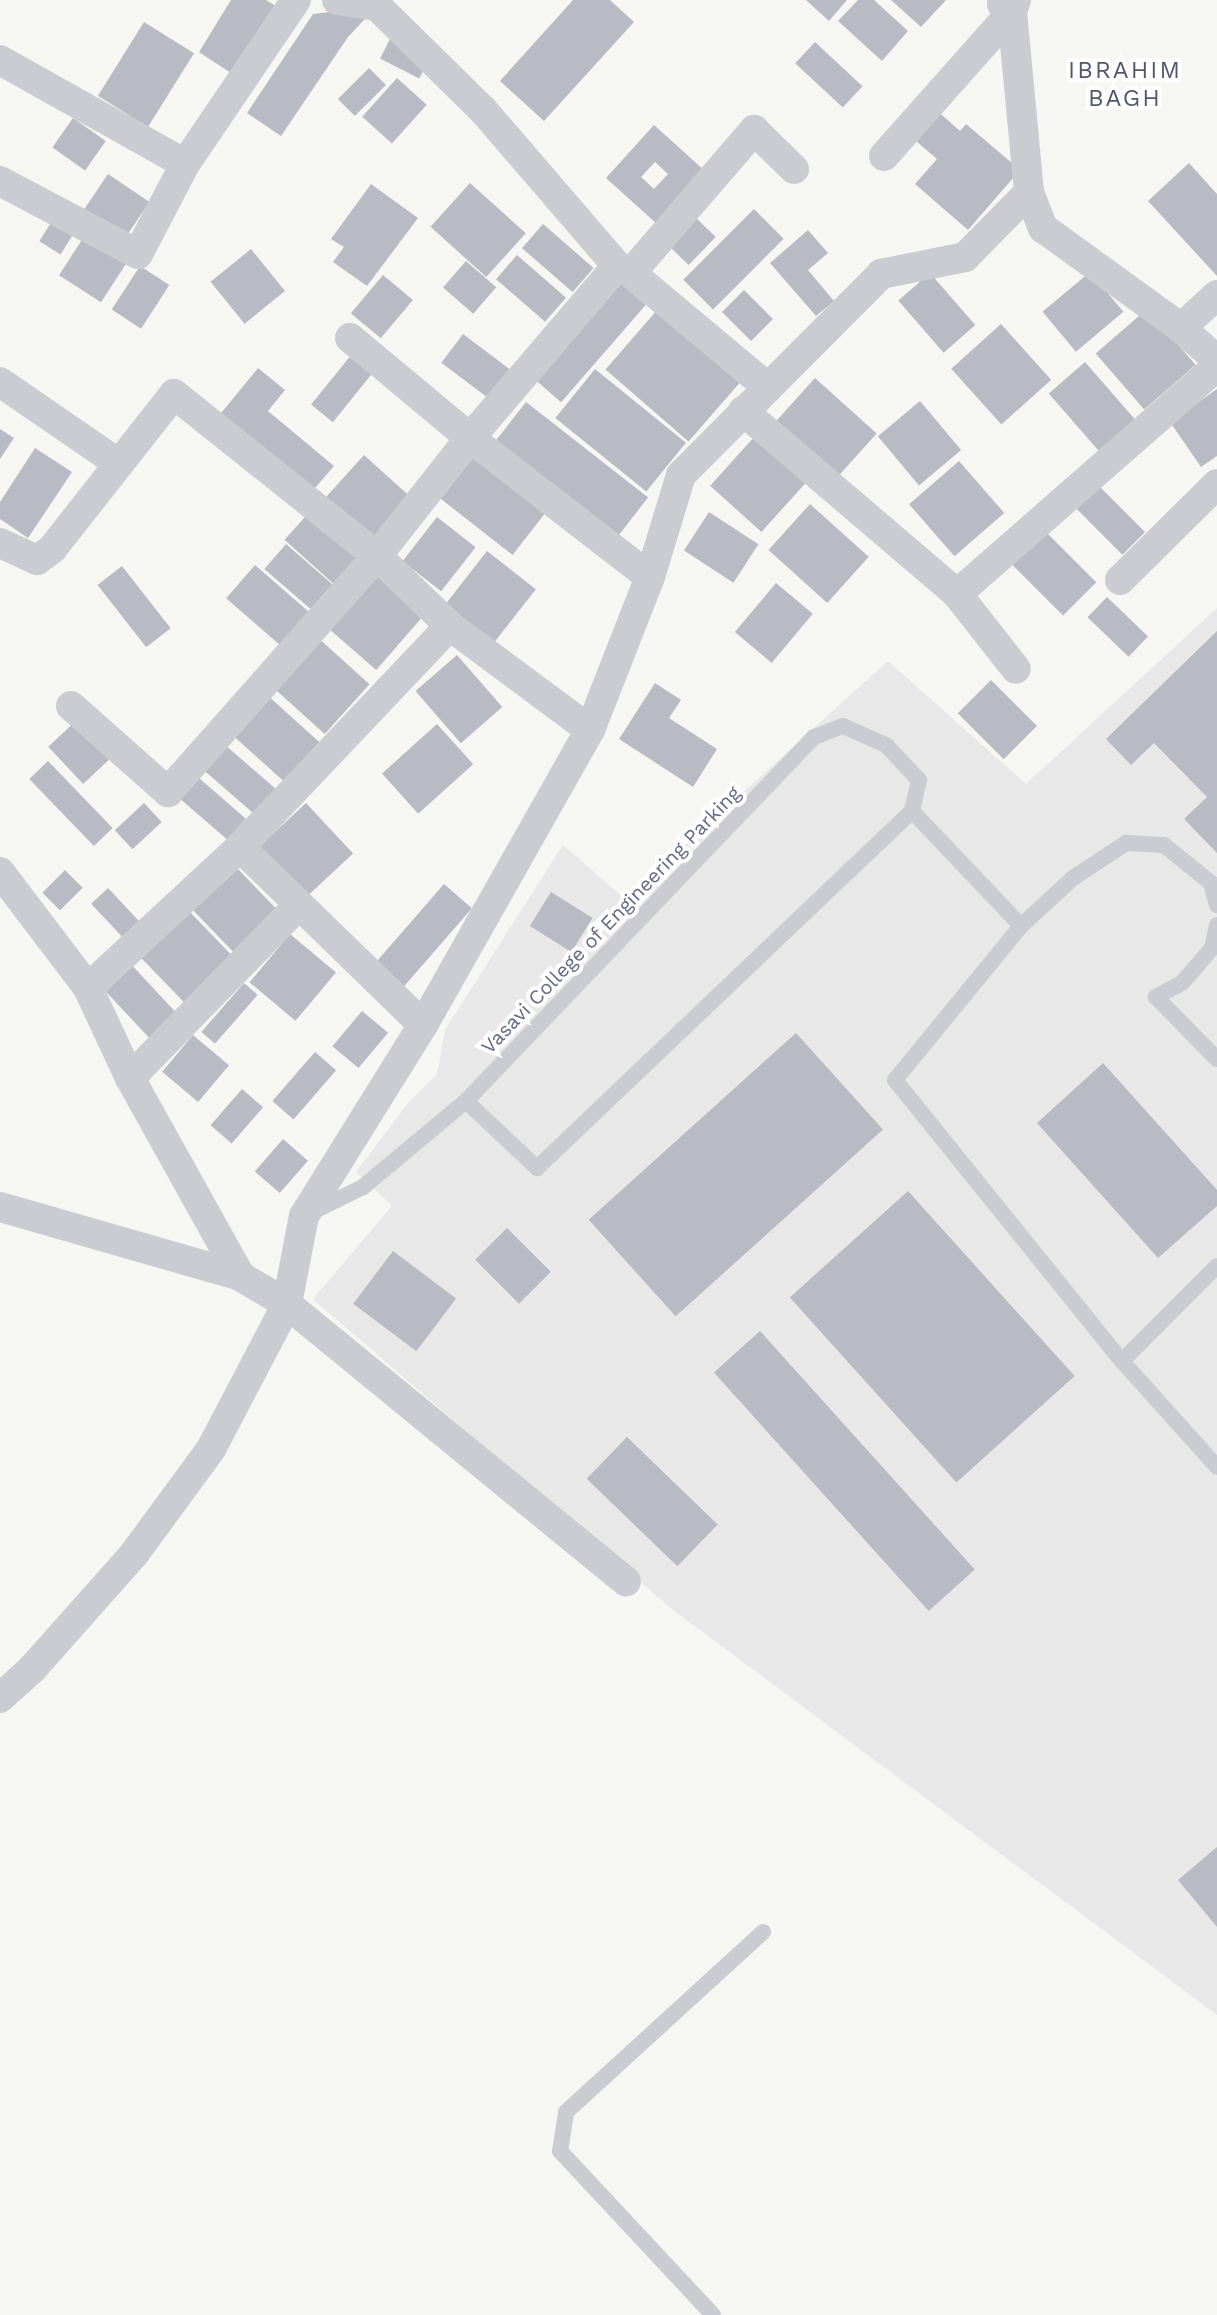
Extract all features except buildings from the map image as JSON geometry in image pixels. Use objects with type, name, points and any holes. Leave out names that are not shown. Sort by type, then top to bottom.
[{"type":"street","points":[[0,181],[138,254],[185,164],[296,0]]},
{"type":"street","points":[[337,0],[377,6],[483,110],[624,269],[766,386]]},
{"type":"street","points":[[884,156],[1009,4]]},
{"type":"street","points":[[1009,4],[1029,192],[1043,228],[1181,328],[1217,360]]},
{"type":"street","points":[[0,60],[185,164]]},
{"type":"street","points":[[71,706],[168,792],[377,556],[470,438],[754,130],[794,169]]},
{"type":"street","points":[[0,1698],[32,1669],[134,1554],[211,1449],[287,1304],[304,1216],[423,1025],[590,730],[650,577],[681,475],[766,386],[881,274],[965,257],[1029,192]]},
{"type":"street","points":[[1181,328],[1217,295]]},
{"type":"street","points":[[350,338],[470,438],[650,577]]},
{"type":"street","points":[[957,594],[1217,366]]},
{"type":"street","points":[[0,382],[118,463]]},
{"type":"street","points":[[0,543],[37,560],[52,549],[174,394],[377,556],[450,626],[590,730]]},
{"type":"street","points":[[743,411],[957,594],[1016,669]]},
{"type":"street","points":[[1120,580],[1217,484]]},
{"type":"street","points":[[88,988],[240,847],[450,626]]},
{"type":"street","points":[[240,847],[423,1025]]},
{"type":"street","points":[[0,872],[88,988],[130,1078],[240,1276]]},
{"type":"street","points":[[130,1078],[299,905]]},
{"type":"street","points":[[0,1207],[240,1276],[287,1304],[626,1581]]},
{"type":"lane","name":"Vasavi College of Engineering Parking","points":[[304,1216],[363,1187],[466,1101],[814,737],[843,726],[886,745],[919,780],[912,811]]},
{"type":"lane","points":[[466,1101],[537,1168],[912,811],[1021,926]]},
{"type":"lane","points":[[1217,905],[1211,883],[1164,845],[1126,843],[1073,878],[1021,926],[895,1080],[1122,1361],[1217,1467]]},
{"type":"lane","points":[[1217,925],[1212,948],[1182,983],[1156,997],[1217,1059]]},
{"type":"lane","points":[[1122,1361],[1217,1266]]},
{"type":"lane","points":[[713,2315],[560,2151],[566,2112],[763,1932]]},
{"type":"shaded area","points":[[1217,608],[1217,2015],[673,1610],[313,1299],[392,1206],[356,1172],[408,1103],[437,1074],[445,1030],[563,845],[625,899],[888,661],[1026,784]]},
{"type":"district","name":"IBRAHIM BAGH","points":[[1125,85]]}]
